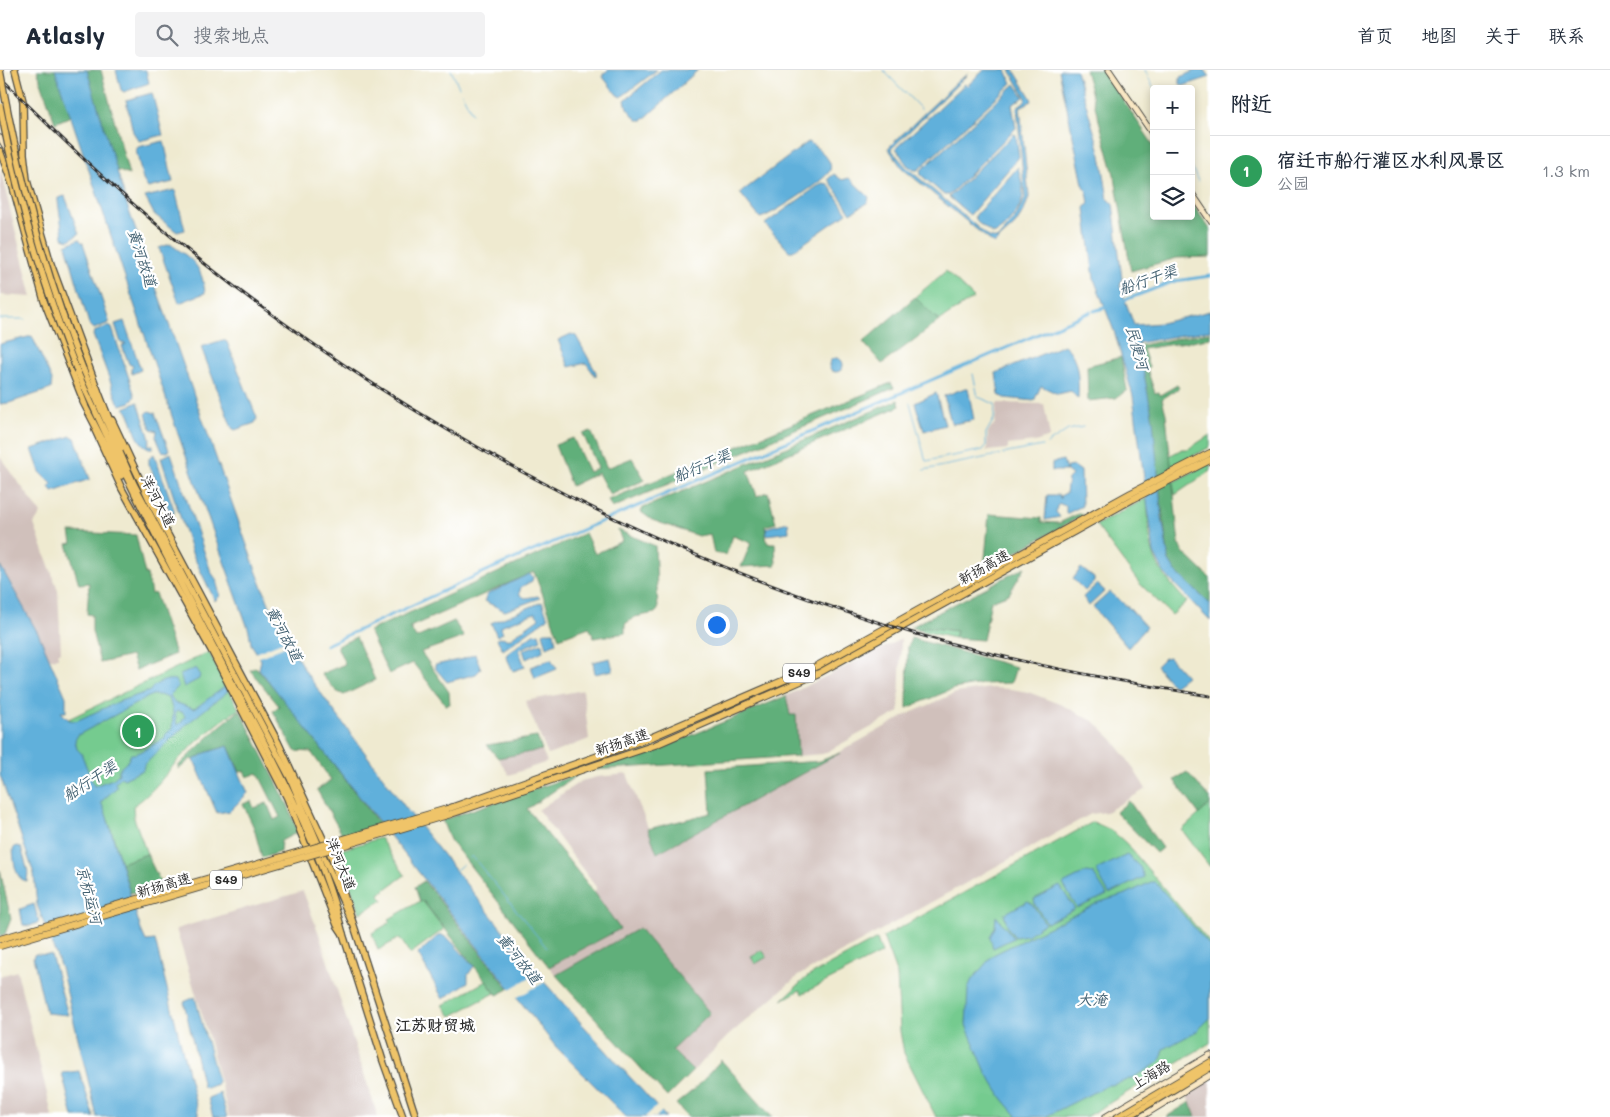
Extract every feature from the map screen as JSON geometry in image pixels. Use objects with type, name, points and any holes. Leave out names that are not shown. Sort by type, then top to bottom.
[{"type":"highway","name":"新扬高速","points":[[0,946],[449,811],[652,737],[817,666],[1210,453]]},
{"type":"highway","name":"新扬高速","points":[[1172,474],[1210,460]]},
{"type":"highway","name":"新扬高速","points":[[0,939],[449,811]]},
{"type":"main road","name":"洋河大道","points":[[0,70],[18,167],[29,209],[51,285],[80,370]]},
{"type":"main road","name":"洋河大道","points":[[15,70],[23,101],[24,154],[27,180],[51,264],[97,388],[151,503],[273,734],[332,858],[416,1117]]},
{"type":"main road","points":[[1109,70],[1150,130]]},
{"type":"main road","name":"洋河大道","points":[[0,106],[28,229],[49,296],[80,370],[144,509],[290,778],[352,923]]},
{"type":"main road","points":[[0,138],[27,180]]},
{"type":"main road","name":"洋河大道","points":[[0,151],[12,184],[44,300],[83,402],[122,489],[211,650],[286,798],[337,925],[343,934]]},
{"type":"main road","points":[[1195,198],[1210,220]]},
{"type":"main road","points":[[97,388],[144,509]]},
{"type":"main road","points":[[83,402],[126,486],[144,509]]},
{"type":"main road","name":"洋河大道","points":[[149,518],[288,788],[330,887],[383,1062],[404,1117]]},
{"type":"main road","name":"上海路","points":[[1106,1117],[1210,1055]]},
{"type":"main road","name":"上海路","points":[[1128,1117],[1199,1072],[1210,1062]]},
{"type":"main road","name":"上海路","points":[[1117,1117],[1199,1072],[1210,1068]]},
{"type":"main road","points":[[1141,1117],[1210,1075]]},
{"type":"shaded area","points":[[0,169],[32,297],[0,295]]},
{"type":"shaded area","points":[[997,403],[1044,404],[1050,437],[1035,442],[1008,445],[1008,449],[987,451],[988,432],[995,423]]},
{"type":"shaded area","points":[[0,457],[41,513],[34,524],[58,590],[61,652],[58,653],[58,658],[48,659],[39,635],[0,564]]},
{"type":"shaded area","points":[[901,639],[899,712],[823,754],[798,756],[796,715],[790,715],[786,696]]},
{"type":"shaded area","points":[[990,688],[1028,692],[1062,705],[1095,722],[1113,740],[1126,757],[1146,789],[1106,812],[1091,814],[798,976],[728,1036],[667,1097],[549,967],[619,929],[595,893],[596,887],[538,810],[581,781],[597,777],[627,774],[658,853],[908,714],[956,693]]},
{"type":"shaded area","points":[[583,690],[589,739],[548,755],[525,701]]},
{"type":"shaded area","points":[[542,750],[547,762],[509,775],[498,758]]},
{"type":"shaded area","points":[[303,891],[319,934],[378,1117],[229,1117],[207,1031],[176,929]]},
{"type":"shaded area","points":[[17,971],[52,1117],[0,1117],[0,976]]},
{"type":"shaded area","points":[[1210,1080],[1210,1117],[1196,1117],[1186,1094]]},
{"type":"green space","points":[[37,70],[101,70],[129,175],[116,170],[98,111],[71,116],[55,123]]},
{"type":"green space","points":[[1085,70],[1103,70],[1150,140],[1150,220],[1195,220],[1195,208],[1210,229],[1210,257],[1177,258],[1131,271],[1115,178]]},
{"type":"green space","points":[[946,271],[974,298],[939,321],[915,297]]},
{"type":"green space","points":[[915,297],[939,321],[882,364],[863,342]]},
{"type":"green space","points":[[1210,332],[1210,338],[1143,349],[1155,393],[1159,392],[1160,395],[1177,385],[1179,388],[1162,399],[1166,414],[1179,545],[1184,553],[1210,578],[1210,604],[1176,572],[1169,561],[1139,347]]},
{"type":"green space","points":[[1121,357],[1127,390],[1116,398],[1088,401],[1087,366]]},
{"type":"green space","points":[[891,383],[894,388],[612,508],[608,500]]},
{"type":"green space","points":[[898,400],[900,406],[748,471],[757,496],[768,492],[776,523],[765,526],[767,543],[775,543],[776,565],[741,567],[751,543],[733,536],[726,555],[714,553],[710,534],[698,536],[652,520],[641,512],[643,508]]},
{"type":"green space","points":[[591,431],[607,468],[632,458],[645,480],[610,495],[598,473],[571,486],[555,445],[573,438],[589,472],[598,468],[583,434]]},
{"type":"green space","points":[[1210,435],[1210,447],[1172,467],[1169,456],[1182,449],[1188,449]]},
{"type":"green space","points":[[1210,463],[1210,471],[1175,495],[1173,482]]},
{"type":"green space","points":[[1147,498],[1149,532],[1154,555],[1165,576],[1187,602],[1172,615],[1139,583],[1096,525]]},
{"type":"green space","points":[[1080,513],[1083,515],[984,570],[989,514],[1041,518],[1041,522],[1059,523]]},
{"type":"green space","points":[[618,530],[655,546],[658,610],[655,613],[635,617],[625,624],[625,633],[594,638],[589,627],[559,638],[534,572],[410,627],[416,638],[454,621],[464,637],[421,652],[449,692],[450,704],[446,705],[413,663],[389,674],[369,631],[585,533],[595,554],[622,541]]},
{"type":"green space","points":[[70,532],[136,535],[151,594],[155,593],[175,654],[136,670],[131,656],[100,663],[92,631],[92,615],[87,614],[89,583],[79,584],[67,544],[72,543]]},
{"type":"green space","points":[[1025,567],[1009,594],[991,601],[983,640],[954,638],[956,631],[927,627],[918,630],[911,627]]},
{"type":"green space","points":[[927,627],[956,631],[954,638],[918,630]]},
{"type":"green space","points":[[356,637],[375,680],[344,695],[336,691],[321,674],[345,664],[337,646]]},
{"type":"green space","points":[[911,638],[1016,667],[1011,683],[982,684],[953,689],[907,708],[908,647]]},
{"type":"green space","points":[[209,652],[239,709],[215,726],[193,746],[152,790],[133,806],[134,818],[147,854],[121,863],[109,823],[62,722]]},
{"type":"green space","points":[[256,667],[281,696],[380,825],[343,836],[317,790],[331,780],[311,752],[295,751],[273,711],[279,706],[250,670]]},
{"type":"green space","points":[[786,696],[790,715],[796,715],[798,756],[594,770],[678,741]]},
{"type":"green space","points":[[240,710],[288,805],[298,832],[281,841],[280,852],[262,858],[254,828],[243,804],[251,801],[254,808],[267,803],[274,820],[280,817],[258,773],[247,777],[244,771],[240,772],[228,746],[205,753],[194,760],[191,759],[179,769],[179,765]]},
{"type":"green space","points":[[537,737],[542,750],[498,758],[487,745]]},
{"type":"green space","points":[[840,753],[657,853],[648,829],[711,813],[708,769],[820,761]]},
{"type":"green space","points":[[1187,772],[1210,798],[1210,804],[1199,814],[1174,780]]},
{"type":"green space","points":[[579,774],[527,809],[595,893],[620,929],[549,967],[450,840],[442,820]]},
{"type":"green space","points":[[1129,801],[1162,848],[1156,853],[1116,812]]},
{"type":"green space","points":[[1210,804],[1210,867],[1182,830]]},
{"type":"green space","points":[[1093,822],[1111,830],[1126,843],[1210,943],[1210,1043],[1086,1117],[936,1117],[904,1053],[900,1031],[897,975],[883,937]]},
{"type":"green space","points":[[380,838],[405,875],[379,894],[383,900],[360,913],[337,851]]},
{"type":"green space","points":[[147,854],[161,884],[143,891],[130,893],[121,863]]},
{"type":"green space","points":[[0,870],[11,919],[5,934],[0,936]]},
{"type":"green space","points":[[424,881],[509,989],[497,995],[423,901],[420,902],[415,887]]},
{"type":"green space","points":[[422,900],[444,929],[410,954],[400,938],[378,950],[372,933],[391,922],[389,919]]},
{"type":"green space","points":[[639,928],[710,1013],[672,1050],[693,1071],[667,1097],[556,975]]},
{"type":"green space","points":[[877,939],[882,953],[802,994],[800,990],[782,1000],[807,977]]},
{"type":"green space","points":[[762,950],[767,957],[755,964],[751,956]]},
{"type":"green space","points":[[486,981],[495,993],[451,1016],[443,1005]]},
{"type":"green space","points":[[721,1060],[772,1117],[688,1117],[676,1104],[697,1087]]},
{"type":"green space","points":[[1190,1102],[1196,1117],[1166,1117]]},
{"type":"water","name":"黄河故道","points":[[55,70],[87,70],[129,211],[254,565],[273,614],[283,629],[285,643],[295,654],[309,677],[405,807],[545,983],[666,1117],[626,1117],[556,1047],[259,669],[261,660],[251,644],[249,631],[178,434]]},
{"type":"water","points":[[116,70],[146,70],[149,83],[124,92],[121,90]]},
{"type":"water","points":[[608,70],[657,70],[621,97],[617,95],[603,77],[603,74]]},
{"type":"water","points":[[661,70],[698,70],[643,120],[637,120],[627,108],[625,100]]},
{"type":"water","points":[[984,70],[1006,70],[1012,83],[918,170],[914,170],[907,165],[896,148],[965,84],[967,86]]},
{"type":"water","points":[[1010,70],[1014,70],[1032,101],[1020,107],[1029,197],[1024,211],[1015,225],[994,244],[902,168],[888,148],[959,80],[968,74],[891,149],[906,167],[989,237],[997,239],[1015,218],[1025,198],[1017,107],[1026,98]]},
{"type":"water","name":"民便河","points":[[1059,70],[1076,70],[1101,155],[1108,200],[1113,203],[1122,279],[1120,286],[1134,325],[1161,323],[1210,311],[1210,330],[1138,343],[1153,420],[1162,517],[1169,561],[1176,572],[1210,604],[1210,621],[1164,573],[1154,553],[1133,396],[1114,331],[1094,279],[1085,208],[1089,203],[1083,184]]},
{"type":"water","points":[[1197,70],[1205,70],[1210,77],[1182,85],[1180,77]]},
{"type":"water","points":[[1015,84],[1024,97],[1012,105],[1016,128],[949,195],[944,195],[921,175],[920,171]]},
{"type":"water","points":[[152,93],[163,135],[139,141],[133,132],[126,100]]},
{"type":"water","points":[[1014,134],[1016,135],[1019,157],[970,215],[949,197]]},
{"type":"water","points":[[164,141],[173,182],[148,188],[143,180],[136,150],[138,147]]},
{"type":"water","points":[[808,142],[820,150],[827,158],[831,166],[827,175],[798,197],[760,218],[740,193]]},
{"type":"water","points":[[1018,167],[1023,194],[1020,205],[1012,218],[993,234],[977,222],[975,216]]},
{"type":"water","points":[[834,174],[842,180],[849,178],[869,197],[868,202],[851,213],[828,179]]},
{"type":"water","points":[[822,183],[828,184],[847,213],[793,251],[789,251],[765,224]]},
{"type":"water","points":[[175,190],[185,230],[177,232],[154,214],[145,197]]},
{"type":"water","points":[[65,196],[79,234],[69,240],[63,238],[58,200],[58,198]]},
{"type":"water","points":[[79,239],[83,243],[109,321],[109,323],[94,329],[89,324],[66,245]]},
{"type":"water","points":[[170,244],[195,264],[204,283],[205,293],[179,303],[159,248]]},
{"type":"water","points":[[124,321],[141,370],[132,374],[131,368],[133,366],[129,364],[122,346],[126,344],[121,343],[115,324]]},
{"type":"water","points":[[108,326],[112,328],[135,396],[131,402],[121,405],[118,402],[93,335],[94,332]]},
{"type":"water","points":[[571,334],[576,336],[596,372],[596,377],[586,363],[569,367],[558,340]]},
{"type":"water","points":[[32,336],[52,380],[51,389],[9,403],[0,404],[0,344]]},
{"type":"water","points":[[223,340],[227,342],[257,418],[255,423],[235,430],[232,428],[201,347]]},
{"type":"water","points":[[1064,345],[1073,356],[1077,369],[1078,399],[1071,391],[1058,394],[1041,386],[1034,401],[1004,398],[999,395],[996,373]]},
{"type":"water","points":[[833,358],[839,358],[843,365],[839,372],[833,372],[829,368],[829,362]]},
{"type":"water","points":[[968,388],[974,420],[953,424],[944,396]]},
{"type":"water","points":[[936,393],[945,425],[924,431],[915,403]]},
{"type":"water","points":[[138,402],[150,439],[148,445],[153,445],[153,449],[147,447],[138,438],[131,419],[124,408]]},
{"type":"water","points":[[149,411],[155,413],[169,450],[168,452],[162,451],[156,437],[157,431],[151,429],[146,414]]},
{"type":"water","points":[[71,436],[75,438],[90,479],[53,492],[49,487],[52,484],[40,472],[32,449]]},
{"type":"water","points":[[171,453],[211,572],[216,579],[220,596],[215,601],[192,553],[161,458]]},
{"type":"water","points":[[154,454],[174,509],[174,514],[170,512],[149,464],[149,458]]},
{"type":"water","points":[[1063,460],[1066,471],[1052,471],[1052,463]]},
{"type":"water","points":[[1074,466],[1081,471],[1082,506],[1066,514],[1066,506],[1060,504],[1057,506],[1056,512],[1060,517],[1045,520],[1047,495],[1059,495],[1060,499],[1060,496],[1066,493],[1068,479],[1072,475],[1066,471],[1067,467]]},
{"type":"water","points":[[788,522],[789,532],[767,535],[766,528]]},
{"type":"water","name":"京杭运河","points":[[0,565],[39,635],[66,697],[66,712],[61,712],[69,720],[76,721],[120,701],[150,691],[157,684],[168,680],[175,680],[178,687],[170,695],[174,702],[194,709],[226,686],[228,691],[187,724],[144,765],[143,770],[124,779],[121,777],[115,783],[117,787],[101,802],[141,930],[146,941],[155,940],[199,1117],[97,1117],[61,968],[37,905],[34,874],[0,775]],"holes":[[[152,695],[169,698],[173,712],[172,729],[165,735],[165,738],[131,754],[127,762],[118,770],[119,774],[113,779],[94,786],[81,753],[77,749],[75,740],[78,735]],[[177,711],[182,712],[185,716],[182,722],[177,725],[175,713]]]},
{"type":"water","points":[[1081,568],[1094,578],[1094,582],[1085,591],[1073,579]]},
{"type":"water","points":[[529,574],[533,577],[532,581],[521,587],[519,594],[525,598],[538,596],[540,598],[505,611],[484,601],[488,594]]},
{"type":"water","points":[[1097,584],[1105,591],[1089,606],[1083,597]]},
{"type":"water","points":[[1110,592],[1130,609],[1146,627],[1128,648],[1093,607]]},
{"type":"water","points":[[542,602],[548,618],[503,650],[497,639],[503,637],[508,640],[539,618],[535,613],[503,625],[501,627],[503,633],[497,636],[491,623]]},
{"type":"water","points":[[554,632],[556,643],[547,647],[543,633]]},
{"type":"water","points":[[539,633],[541,640],[519,651],[525,667],[513,671],[506,656],[507,654],[533,634]]},
{"type":"water","points":[[542,643],[543,651],[526,659],[523,650]]},
{"type":"water","points":[[475,654],[481,669],[476,674],[447,682],[435,668],[435,665],[463,659]]},
{"type":"water","points":[[1169,657],[1186,676],[1173,686],[1156,666],[1164,658]]},
{"type":"water","points":[[610,658],[613,670],[595,674],[593,662]]},
{"type":"water","points":[[551,659],[557,669],[535,678],[531,667]]},
{"type":"water","points":[[196,668],[200,674],[199,679],[184,687],[180,675]]},
{"type":"water","points":[[228,746],[248,793],[230,811],[217,813],[194,760],[205,753]]},
{"type":"water","points":[[16,846],[21,847],[28,872],[27,881],[19,877],[15,868],[13,849]]},
{"type":"water","points":[[1127,855],[1140,867],[1144,877],[1109,894],[1096,870]]},
{"type":"water","points":[[1087,872],[1093,873],[1107,895],[1077,908],[1063,884]]},
{"type":"water","name":"大淹","points":[[1151,882],[1155,882],[1210,946],[1210,1018],[1197,1031],[1164,1049],[1161,1059],[1156,1064],[1135,1076],[1113,1085],[1108,1085],[1045,1117],[1018,1117],[1002,1098],[986,1072],[966,1025],[968,989],[971,981],[993,955],[1100,902],[1126,894]]},
{"type":"water","points":[[1060,886],[1075,909],[1047,923],[1035,905],[1034,899]]},
{"type":"water","points":[[1028,901],[1045,923],[1028,935],[1015,937],[1008,928],[1004,914]]},
{"type":"water","points":[[34,904],[39,922],[30,926],[23,925],[20,909]]},
{"type":"water","points":[[996,916],[1014,938],[993,948],[990,937],[995,927]]},
{"type":"water","points":[[440,934],[449,939],[474,966],[468,975],[468,982],[443,999],[418,954]]},
{"type":"water","points":[[35,954],[51,955],[68,1015],[46,1013],[33,957]]},
{"type":"water","points":[[195,997],[218,1081],[217,1084],[206,1088],[203,1087],[184,1002]]},
{"type":"water","points":[[79,1071],[94,1117],[73,1117],[62,1073]]},
{"type":"water","points":[[220,1093],[227,1117],[213,1117],[208,1098]]},
{"type":"pier","points":[[287,640],[289,645],[257,658],[255,653]]},
{"type":"pier","points":[[539,972],[547,981],[514,999],[508,990]]},
{"type":"pier","points":[[658,1105],[663,1110],[656,1117],[645,1117]]},
{"type":"waterway","points":[[451,70],[459,87]]},
{"type":"waterway","points":[[883,70],[921,109]]},
{"type":"waterway","points":[[1145,70],[1152,85]]},
{"type":"waterway","points":[[462,93],[472,113]]},
{"type":"waterway","points":[[1195,175],[1198,181]]},
{"type":"waterway","name":"船行干渠","points":[[1122,301],[1175,281],[1210,276]]},
{"type":"waterway","name":"船行干渠","points":[[1094,311],[1107,307]]},
{"type":"waterway","name":"船行干渠","points":[[326,645],[493,568],[1090,312]]},
{"type":"waterway","points":[[0,319],[25,319]]},
{"type":"waterway","points":[[910,403],[926,461],[983,450],[986,446],[986,433],[994,419],[995,404],[978,397],[973,374]]},
{"type":"waterway","points":[[1047,444],[1068,430],[1083,427]]},
{"type":"waterway","points":[[924,470],[1042,446]]},
{"type":"waterway","points":[[470,858],[472,856],[547,948]]},
{"type":"waterway","points":[[455,871],[462,865]]},
{"type":"railway","points":[[0,77],[122,194],[200,260],[277,318],[356,373],[438,424],[522,472],[608,515],[696,555],[786,591],[877,622],[1001,656],[1126,682],[1210,696]]},
{"type":"place","name":"宿迁市船行灌区水利风景区","points":[[138,731]]},
{"type":"district","name":"江苏财贸城","points":[[435,1025]]}]
